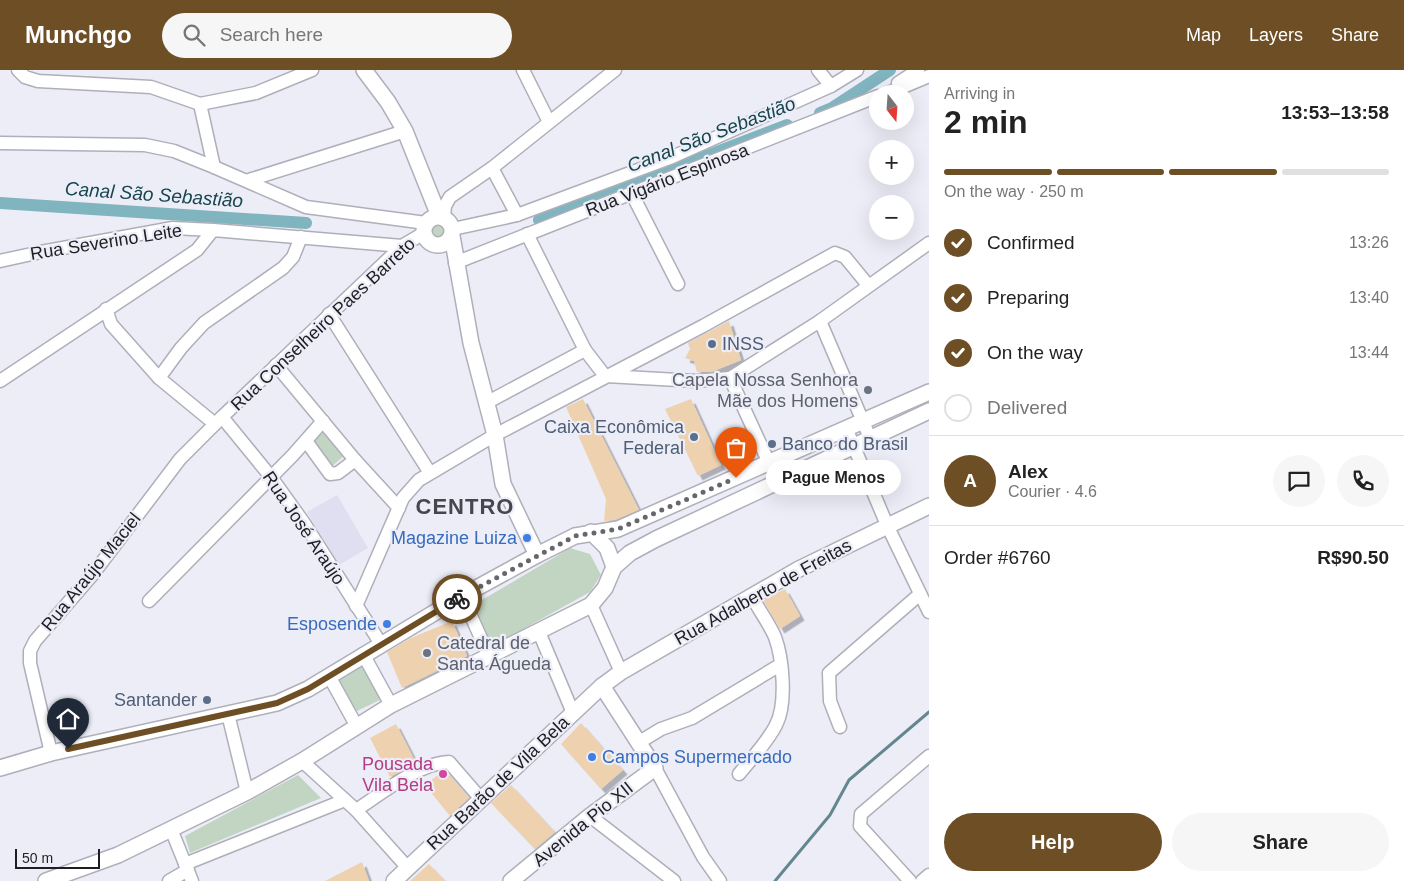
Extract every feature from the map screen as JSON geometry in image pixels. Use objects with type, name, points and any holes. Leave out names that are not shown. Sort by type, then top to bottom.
[{"type":"main road","points":[[364,70],[388,102],[405,131],[455,263],[471,343],[495,435],[503,484],[538,554]]},
{"type":"main road","points":[[440,226],[429,241],[438,245],[455,263]]},
{"type":"main road","points":[[0,768],[51,753],[277,703],[308,689],[363,654],[462,596],[575,536],[618,529],[929,392]]},
{"type":"main road","points":[[46,881],[118,856],[172,830],[247,792],[302,761],[391,705],[591,605],[605,588],[614,567],[630,553],[656,538],[929,411]]},
{"type":"main road","name":"Rua Adalberto de Freitas","points":[[602,686],[621,672],[799,569],[887,524],[929,506]]},
{"type":"main road","points":[[591,532],[607,548],[614,567]]},
{"type":"main road","points":[[602,686],[655,768]]},
{"type":"main road","name":"Rua Barão de Vila Bela","points":[[394,881],[602,686]]},
{"type":"main road","name":"Avenida Pio XII","points":[[511,881],[590,816],[655,768]]},
{"type":"street","points":[[18,70],[25,76],[38,81],[151,87],[200,104],[256,93],[312,70]]},
{"type":"street","points":[[523,70],[549,122]]},
{"type":"street","points":[[0,143],[145,145],[174,151],[214,166],[248,180],[291,202],[306,207],[440,226],[445,206],[450,197],[492,168],[615,70]]},
{"type":"street","points":[[818,70],[831,86]]},
{"type":"street","name":"Rua Vigário Espinosa","points":[[440,226],[517,215],[670,158],[831,86],[857,70]]},
{"type":"street","name":"Rua Vigário Espinosa","points":[[895,85],[918,70]]},
{"type":"street","points":[[908,85],[929,76]]},
{"type":"street","name":"Rua Vigário Espinosa","points":[[455,263],[869,100]]},
{"type":"street","points":[[200,104],[214,166]]},
{"type":"street","points":[[248,180],[405,131]]},
{"type":"street","points":[[492,168],[517,215]]},
{"type":"street","points":[[632,194],[678,284]]},
{"type":"street","name":"Rua Conselheiro Paes Barreto","points":[[218,420],[402,246],[440,226]]},
{"type":"street","name":"Rua Severino Leite","points":[[0,261],[173,228],[402,246]]},
{"type":"street","points":[[0,381],[197,250],[213,230]]},
{"type":"street","points":[[527,234],[585,350],[605,376],[696,381],[730,378],[820,321],[929,242]]},
{"type":"street","points":[[159,378],[181,348],[204,323],[283,268],[293,257],[301,237]]},
{"type":"street","points":[[356,606],[403,498],[410,488],[430,473],[495,435],[702,326],[835,253],[845,257],[868,285]]},
{"type":"street","name":"Rua José Araújo","points":[[106,309],[111,324],[159,378],[218,420],[271,477],[304,524],[381,644]]},
{"type":"street","points":[[329,314],[430,473]]},
{"type":"street","points":[[820,321],[870,438]]},
{"type":"street","points":[[486,403],[585,350]]},
{"type":"street","points":[[276,365],[399,508]]},
{"type":"street","points":[[730,378],[769,464]]},
{"type":"street","name":"Rua Araújo Maciel","points":[[51,753],[30,651],[35,641],[93,574],[180,460],[218,420]]},
{"type":"street","points":[[149,601],[306,441],[323,421]]},
{"type":"street","points":[[846,428],[887,524],[929,612]]},
{"type":"street","points":[[306,441],[330,474],[338,474],[356,460]]},
{"type":"street","points":[[840,727],[830,701],[829,673],[920,594]]},
{"type":"street","points":[[462,596],[489,656]]},
{"type":"street","points":[[738,774],[775,727],[780,716],[782,700],[780,665],[775,637],[752,597]]},
{"type":"street","points":[[591,605],[621,672]]},
{"type":"street","points":[[539,632],[573,713]]},
{"type":"street","points":[[363,654],[391,705]]},
{"type":"street","points":[[638,743],[661,729],[692,718],[780,665]]},
{"type":"street","points":[[329,676],[356,726]]},
{"type":"street","points":[[228,714],[247,792]]},
{"type":"street","points":[[910,881],[860,826],[859,820],[862,814],[929,756]]},
{"type":"street","points":[[302,761],[356,810],[407,867]]},
{"type":"street","points":[[356,810],[422,768],[434,763],[449,762],[481,799]]},
{"type":"street","points":[[655,768],[703,857],[720,881]]},
{"type":"street","points":[[169,881],[345,800]]},
{"type":"street","points":[[590,816],[674,881]]},
{"type":"street","points":[[172,830],[188,872]]},
{"type":"street","points":[[922,881],[929,875]]},
{"type":"shaded area","points":[[337,495],[368,548],[339,565],[307,512]]},
{"type":"green space","points":[[435,220],[443,220],[448,225],[446,236],[435,238],[430,233],[430,225]]},
{"type":"green space","points":[[325,431],[344,456],[331,467],[311,443]]},
{"type":"green space","points":[[570,548],[590,554],[601,575],[590,592],[498,643],[490,640],[474,612],[477,603]]},
{"type":"green space","points":[[362,663],[382,699],[355,712],[337,679]]},
{"type":"green space","points":[[298,775],[321,798],[190,853],[185,836]]},
{"type":"building","name":"INSS","points":[[729,321],[741,360],[711,372],[697,372],[694,361],[685,358],[690,349],[688,343]]},
{"type":"building","points":[[583,399],[639,510],[615,520],[604,521],[606,499],[566,407]]},
{"type":"building","name":"Caixa Econômica Federal","points":[[691,399],[721,465],[698,476],[665,409]]},
{"type":"building","points":[[785,589],[800,616],[780,629],[763,600]]},
{"type":"building","name":"Catedral de Santa Águeda","points":[[452,621],[467,656],[402,688],[387,652],[411,638]]},
{"type":"building","name":"Campos Supermercado","points":[[581,723],[623,770],[601,789],[561,744]]},
{"type":"building","points":[[396,724],[416,763],[390,777],[370,738]]},
{"type":"building","points":[[443,771],[446,771],[469,798],[450,816],[425,785]]},
{"type":"building","points":[[511,785],[555,832],[535,849],[491,803]]},
{"type":"building","points":[[362,862],[369,881],[325,881]]},
{"type":"building","points":[[429,864],[445,881],[410,881]]},
{"type":"waterway","name":"Canal São Sebastião","points":[[820,113],[832,108],[890,70]]},
{"type":"waterway","name":"Canal São Sebastião","points":[[539,220],[787,125]]},
{"type":"waterway","name":"Canal São Sebastião","points":[[0,203],[306,223]]},
{"type":"waterway","points":[[775,881],[830,815],[849,780],[929,712]]},
{"type":"way so far","points":[[457,599],[538,554],[575,536],[618,529],[736,478]]},
{"type":"place","name":"INSS","points":[[712,344]]},
{"type":"place","name":"Capela Nossa Senhora Mãe dos Homens","points":[[868,390]]},
{"type":"place","name":"Caixa Econômica Federal","points":[[694,437]]},
{"type":"place","name":"Banco do Brasil","points":[[772,444]]},
{"type":"place","name":"Pague Menos","points":[[736,478]]},
{"type":"place","name":"Magazine Luiza","points":[[527,538]]},
{"type":"place","name":"Esposende","points":[[387,624]]},
{"type":"place","name":"Catedral de Santa Águeda","points":[[427,653]]},
{"type":"place","name":"Santander","points":[[207,700]]},
{"type":"place","name":"Campos Supermercado","points":[[592,757]]},
{"type":"place","name":"Pousada Vila Bela","points":[[443,774]]},
{"type":"district","name":"CENTRO","points":[[465,506]]},
{"type":"route","points":[[68,749],[277,703],[308,689],[363,654],[457,599]]}]
